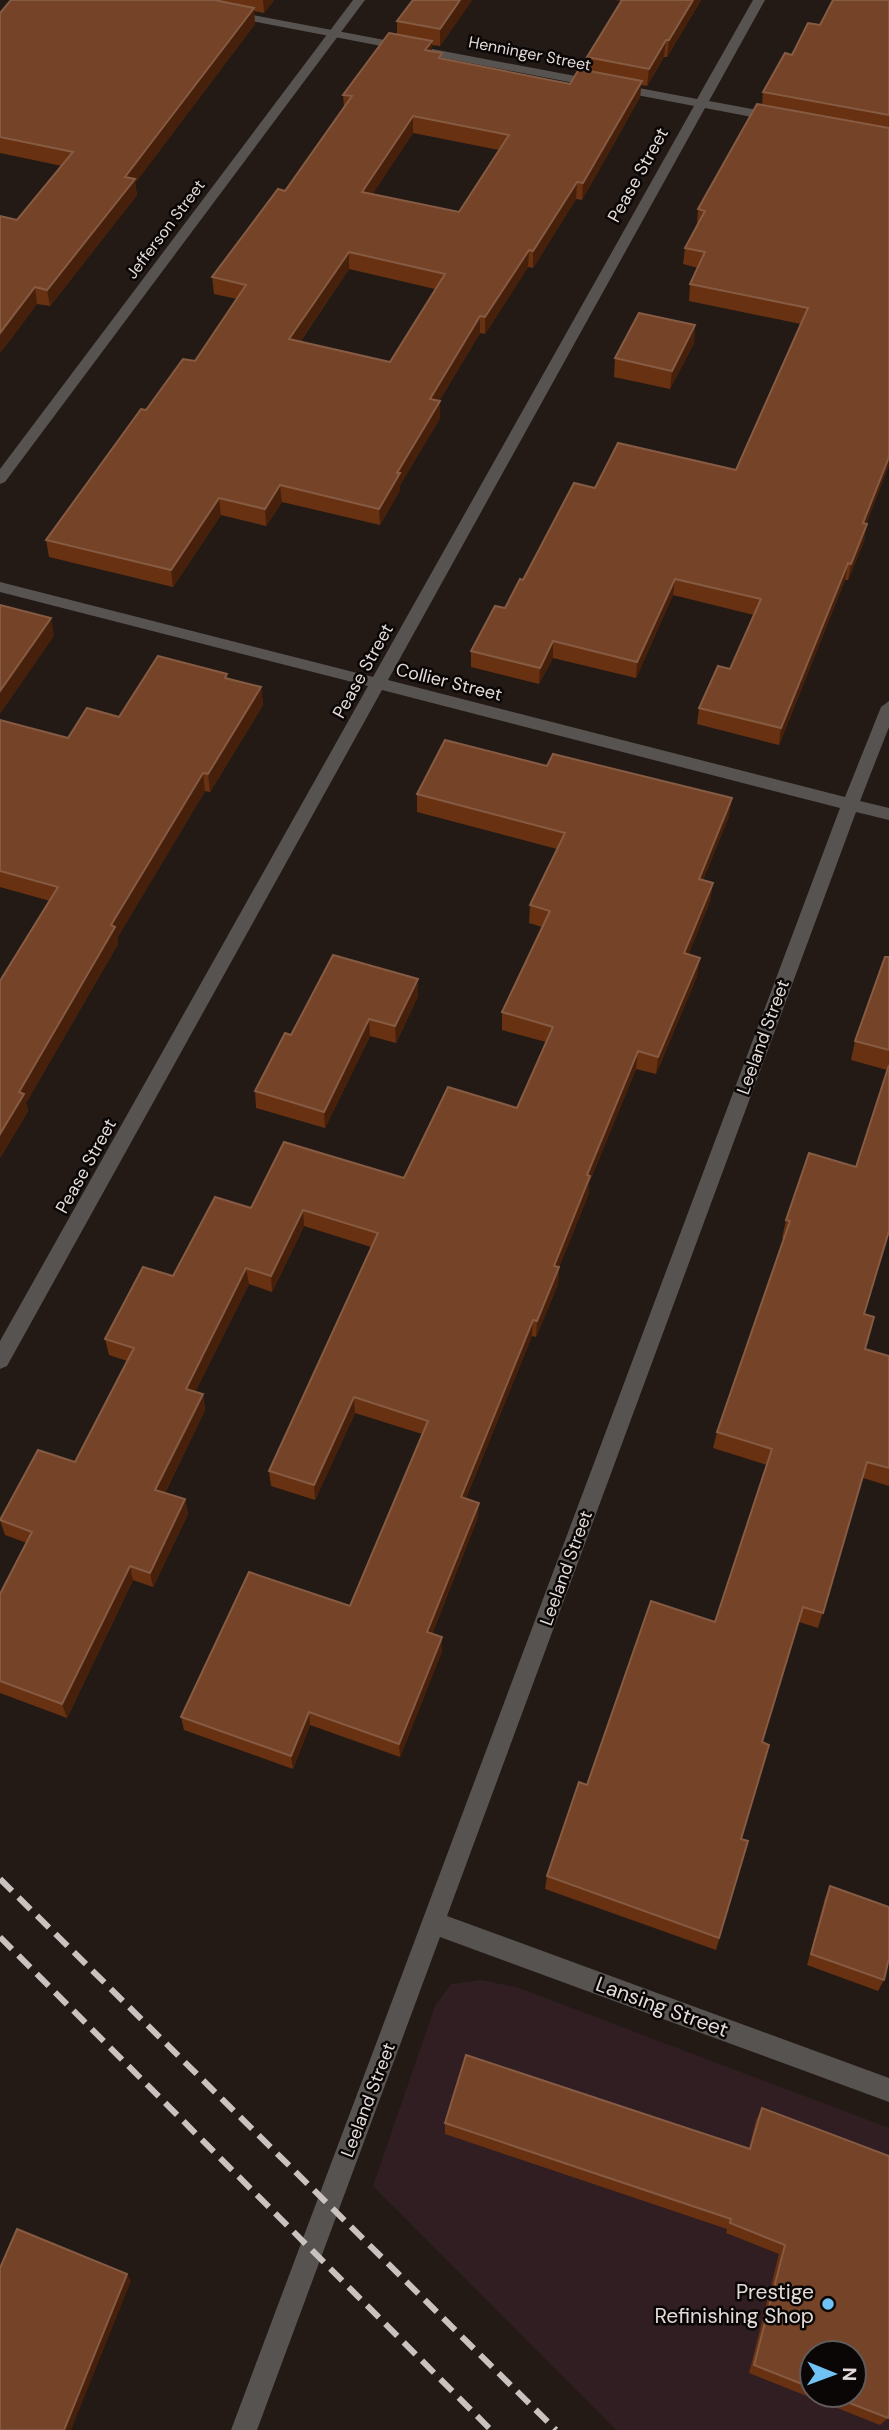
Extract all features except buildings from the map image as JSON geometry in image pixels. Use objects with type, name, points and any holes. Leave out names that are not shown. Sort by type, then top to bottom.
[{"type":"street","name":"Jefferson Street","points":[[0,479],[359,0]]},
{"type":"street","name":"Pease Street","points":[[0,1360],[759,0]]},
{"type":"street","name":"Henninger Street","points":[[217,10],[794,121]]},
{"type":"street","name":"Collier Street","points":[[0,587],[889,814]]},
{"type":"street","name":"Leeland Street","points":[[244,2430],[850,804],[889,707]]},
{"type":"street","name":"Lansing Street","points":[[435,1923],[889,2090]]},
{"type":"shaded area","points":[[481,1980],[516,1987],[889,2128],[889,2430],[616,2430],[373,2186],[435,2006],[451,1984]]},
{"type":"railway","points":[[0,1879],[556,2430]]},
{"type":"railway","points":[[0,1937],[491,2430]]},
{"type":"place","name":"Prestige Refinishing Shop","points":[[828,2304]]}]
